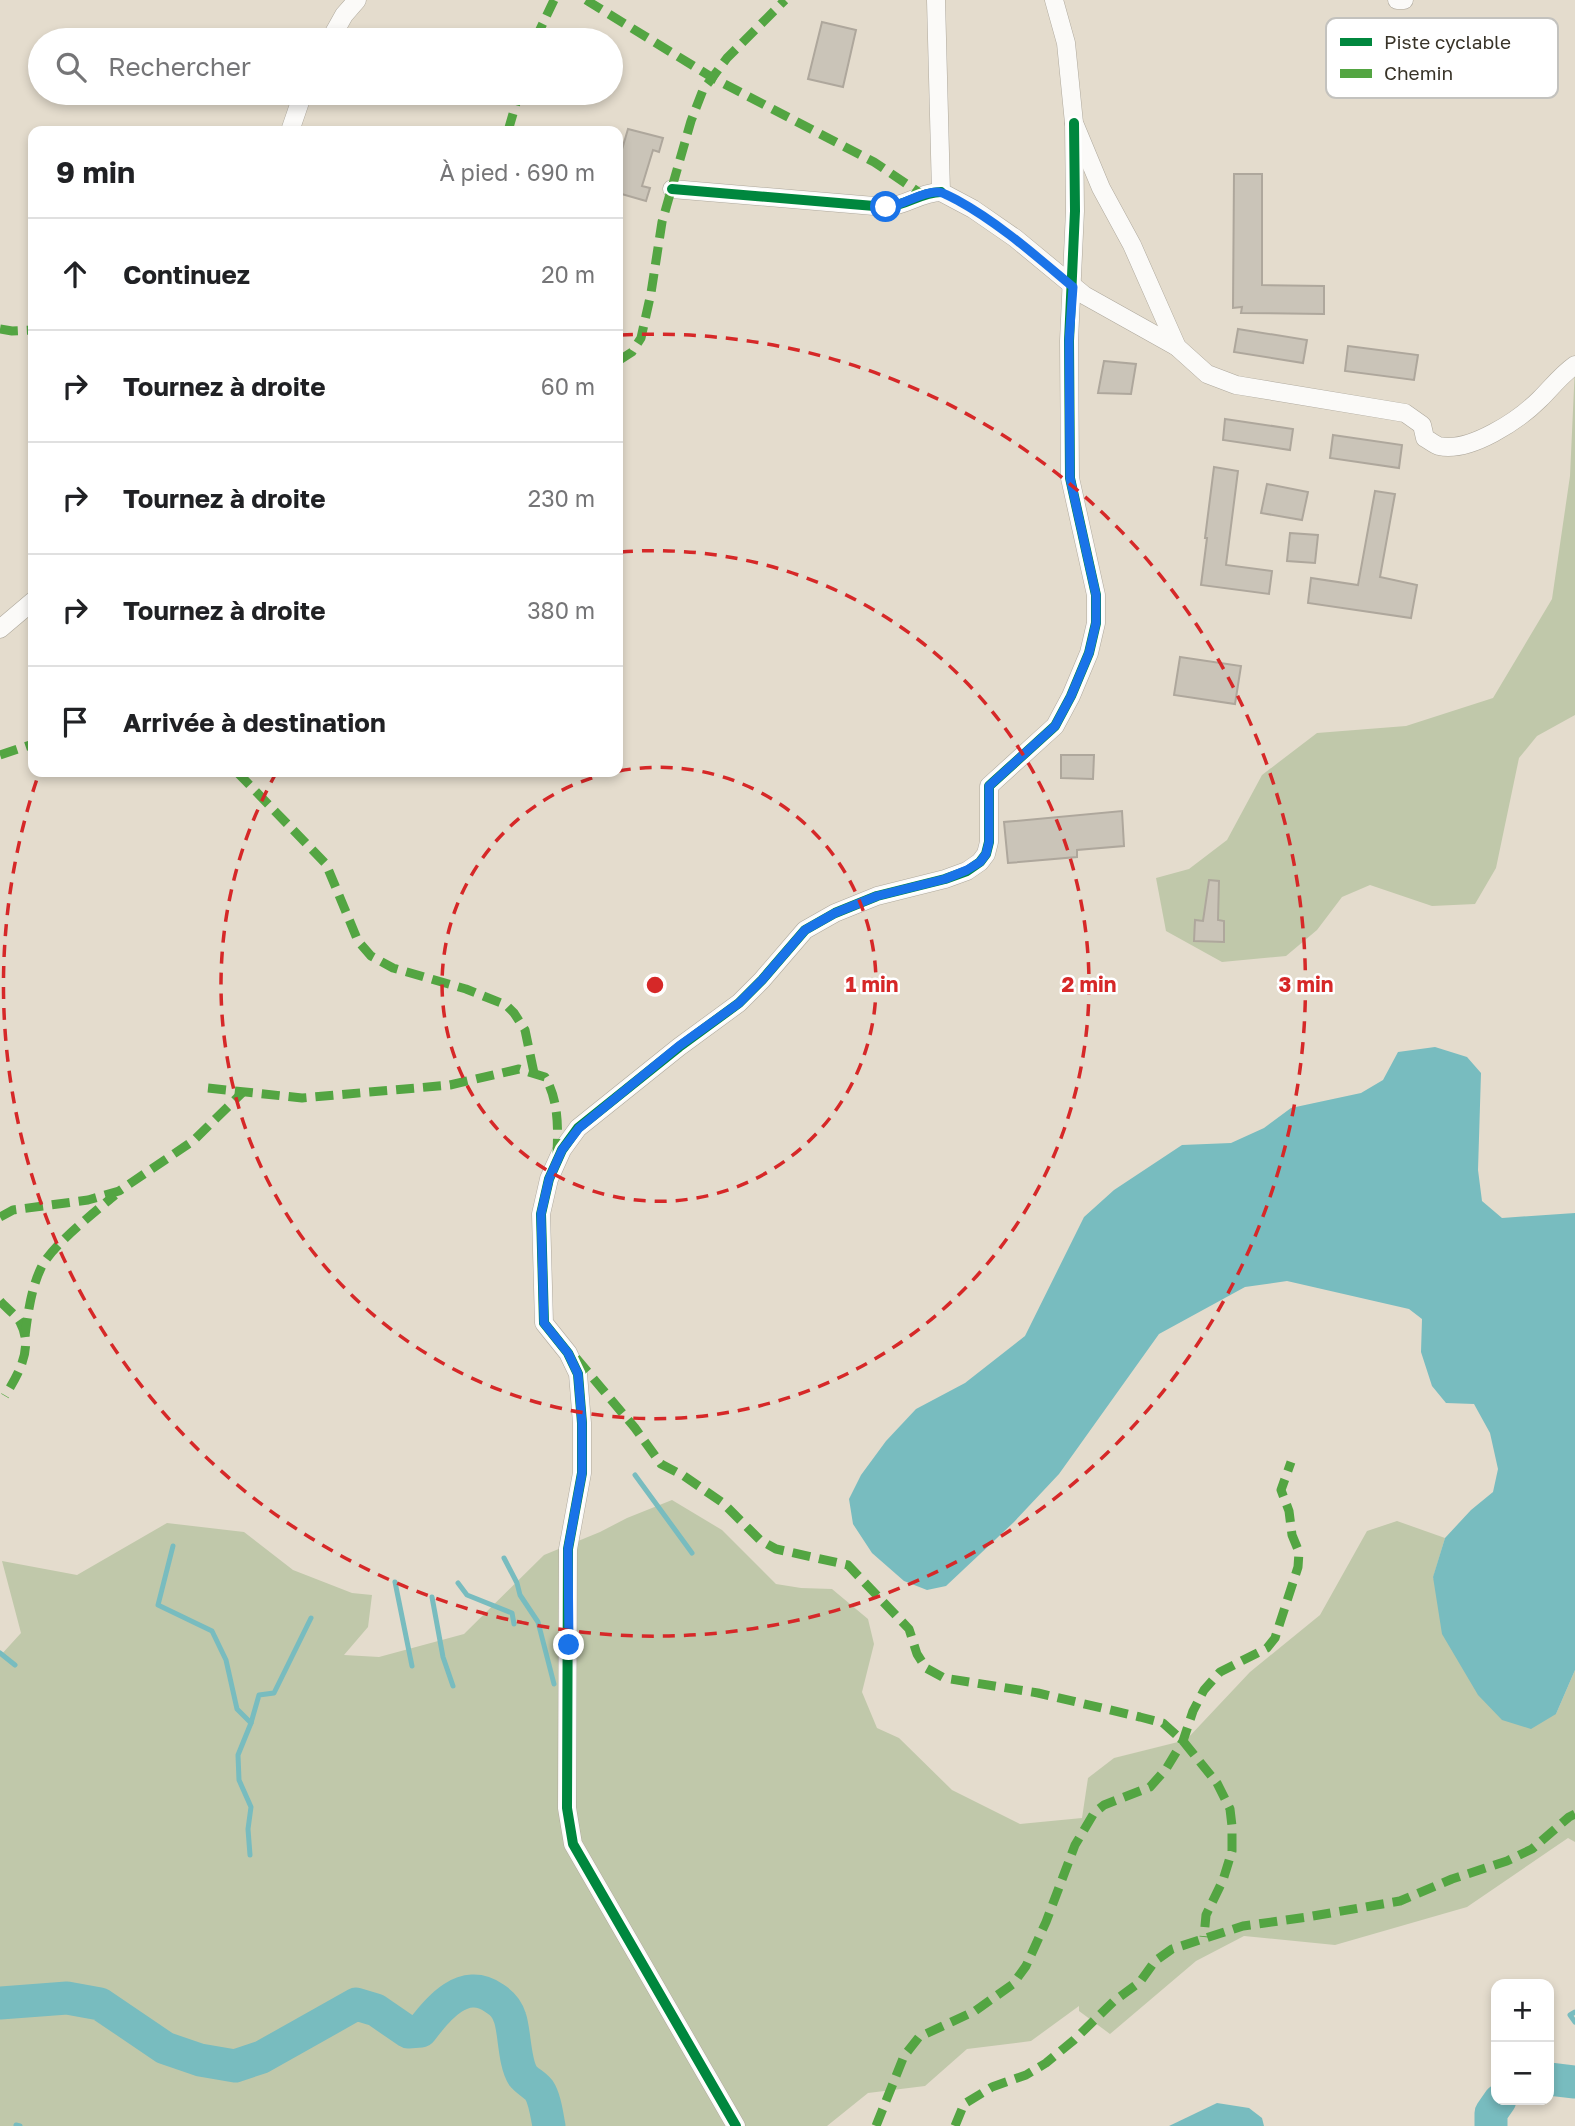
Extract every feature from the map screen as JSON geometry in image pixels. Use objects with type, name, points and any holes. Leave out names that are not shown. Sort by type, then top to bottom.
[{"type":"street","points":[[337,28],[357,0]]},
{"type":"street","points":[[936,0],[941,192]]},
{"type":"street","points":[[736,2126],[573,1844],[567,1808],[568,1549],[582,1473],[582,1423],[578,1374],[568,1353],[544,1323],[541,1214],[549,1179],[562,1150],[579,1128],[679,1046],[739,1003],[805,930],[835,913],[877,896],[945,879],[980,862],[986,854],[989,842],[989,786],[1055,726],[1071,696],[1089,653],[1096,623],[1096,595],[1070,478],[1069,341],[1076,211],[1074,123],[1066,43],[1054,0]]},
{"type":"street","points":[[1397,0],[1404,0]]},
{"type":"street","points":[[292,126],[299,105]]},
{"type":"street","points":[[1074,123],[1101,188],[1132,245],[1177,347]]},
{"type":"street","points":[[672,189],[886,207],[897,206],[933,192],[941,192],[973,209],[1015,238],[1073,287],[1177,347],[1206,374],[1236,385],[1405,414],[1422,425],[1425,438],[1439,446],[1464,446],[1493,435],[1539,401],[1562,373],[1575,365]]},
{"type":"street","points":[[0,629],[28,605]]},
{"type":"green space","points":[[1575,366],[1575,715],[1537,736],[1519,758],[1496,868],[1475,904],[1432,906],[1370,885],[1342,897],[1317,930],[1286,956],[1222,962],[1166,931],[1156,878],[1189,869],[1227,840],[1262,775],[1317,733],[1406,726],[1493,698],[1552,599],[1570,476]]},
{"type":"green space","points":[[672,1500],[722,1530],[776,1584],[832,1589],[868,1619],[874,1644],[862,1692],[877,1728],[899,1738],[952,1790],[1020,1824],[1082,1818],[1088,1778],[1114,1758],[1186,1740],[1250,1672],[1320,1615],[1367,1531],[1397,1521],[1445,1538],[1433,1578],[1556,1714],[1575,1670],[1575,1842],[1568,1838],[1467,1907],[1335,1945],[1244,1936],[1196,1961],[1110,2034],[1079,2011],[1079,2006],[1031,2041],[967,2049],[925,2086],[868,2093],[827,2126],[0,2126],[0,1656],[21,1633],[2,1561],[77,1575],[167,1523],[244,1532],[293,1570],[352,1593],[372,1595],[368,1627],[344,1655],[379,1657],[464,1634],[544,1555]]},
{"type":"water","points":[[1435,1047],[1467,1057],[1481,1073],[1478,1170],[1482,1201],[1502,1218],[1575,1213],[1575,1670],[1556,1714],[1531,1729],[1502,1720],[1478,1695],[1442,1634],[1433,1577],[1445,1538],[1471,1510],[1493,1492],[1498,1469],[1490,1433],[1474,1404],[1446,1403],[1432,1386],[1421,1352],[1422,1319],[1409,1309],[1287,1281],[1245,1287],[1159,1334],[1059,1474],[1014,1522],[946,1586],[927,1590],[904,1581],[872,1553],[853,1524],[849,1499],[861,1475],[886,1441],[916,1409],[965,1383],[1025,1336],[1084,1217],[1114,1190],[1182,1145],[1231,1143],[1264,1128],[1291,1108],[1361,1093],[1383,1080],[1398,1052]]},
{"type":"water","points":[[1217,2103],[1249,2108],[1262,2118],[1264,2126],[1169,2126]]},
{"type":"building","points":[[822,22],[856,30],[843,87],[808,79]]},
{"type":"building","points":[[628,129],[663,138],[659,152],[653,150],[642,186],[650,188],[646,201],[623,194],[623,146]]},
{"type":"building","points":[[1234,174],[1262,174],[1262,285],[1324,286],[1324,314],[1241,313],[1242,307],[1233,308]]},
{"type":"building","points":[[1238,329],[1307,340],[1303,363],[1234,352]]},
{"type":"building","points":[[1348,346],[1418,355],[1414,380],[1345,371]]},
{"type":"building","points":[[1104,361],[1136,364],[1131,394],[1098,393]]},
{"type":"building","points":[[1225,419],[1293,429],[1290,450],[1223,440]]},
{"type":"building","points":[[1333,435],[1402,445],[1399,468],[1330,458]]},
{"type":"building","points":[[1214,467],[1238,471],[1226,565],[1272,571],[1269,594],[1201,585]]},
{"type":"building","points":[[1267,484],[1308,492],[1302,520],[1261,513]]},
{"type":"building","points":[[1375,491],[1395,494],[1380,577],[1417,585],[1411,618],[1308,603],[1311,578],[1358,585]]},
{"type":"building","points":[[1290,533],[1318,535],[1315,563],[1287,561]]},
{"type":"building","points":[[1180,657],[1241,666],[1235,704],[1174,695]]},
{"type":"building","points":[[1061,755],[1094,755],[1093,779],[1061,778]]},
{"type":"building","points":[[1122,811],[1124,846],[1077,850],[1077,857],[1008,863],[1004,822]]},
{"type":"building","points":[[1209,880],[1219,881],[1218,920],[1224,921],[1224,942],[1194,941],[1195,920],[1203,921]]},
{"type":"waterway","points":[[635,1475],[692,1553]]},
{"type":"waterway","points":[[173,1546],[158,1605],[212,1631],[226,1660],[237,1709],[251,1723],[238,1755],[239,1780],[251,1807],[248,1829],[250,1855]]},
{"type":"waterway","points":[[504,1558],[520,1595],[538,1622],[554,1684]]},
{"type":"waterway","points":[[395,1582],[412,1666]]},
{"type":"waterway","points":[[458,1583],[467,1595],[512,1613],[514,1624]]},
{"type":"waterway","points":[[432,1597],[443,1657],[453,1686]]},
{"type":"waterway","points":[[251,1723],[259,1695],[274,1693],[311,1618]]},
{"type":"waterway","points":[[0,1653],[15,1665]]},
{"type":"waterway","points":[[0,2003],[67,1998],[100,2004],[165,2048],[200,2060],[235,2066],[262,2057],[356,2004],[376,2010],[408,2032],[421,2031],[435,2013],[453,1998],[462,1993],[483,1992],[494,1998],[507,2011],[520,2070],[541,2094],[549,2126]]},
{"type":"waterway","points":[[1575,2012],[1570,2015],[1575,2022]]},
{"type":"waterway","points":[[1554,2080],[1575,2082]]},
{"type":"waterway","points":[[1491,2126],[1491,2113],[1497,2105]]},
{"type":"waterway","points":[[16,2125],[20,2126]]},
{"type":"marked path","points":[[541,28],[554,0]]},
{"type":"marked path","points":[[586,0],[713,78],[874,162],[923,195]]},
{"type":"marked path","points":[[623,358],[632,352],[641,338],[662,222],[691,121],[703,90],[727,58],[785,0]]},
{"type":"marked path","points":[[509,126],[516,105]]},
{"type":"marked path","points":[[0,329],[28,330]]},
{"type":"marked path","points":[[0,755],[28,746]]},
{"type":"marked path","points":[[242,777],[326,864],[358,941],[371,956],[393,968],[466,989],[506,1005],[525,1030],[534,1073]]},
{"type":"marked path","points":[[208,1088],[302,1098],[450,1085],[519,1069],[545,1077],[550,1086],[557,1115],[557,1154]]},
{"type":"marked path","points":[[0,1217],[13,1210],[88,1200],[119,1191],[193,1141],[244,1091]]},
{"type":"marked path","points":[[25,1336],[32,1293],[46,1259],[74,1230],[115,1195]]},
{"type":"marked path","points":[[0,1301],[20,1322],[26,1341],[20,1369],[5,1396]]},
{"type":"marked path","points":[[576,1358],[635,1428],[661,1464],[723,1503],[760,1540],[776,1549],[848,1565],[909,1629],[917,1654],[926,1668],[944,1678],[1038,1693],[1163,1723],[1183,1741],[1217,1783],[1230,1809],[1232,1826],[1232,1851],[1223,1880],[1206,1915],[1204,1937]]},
{"type":"marked path","points":[[876,2126],[904,2056],[919,2037],[975,2011],[1013,1984],[1026,1966],[1075,1845],[1094,1813],[1104,1805],[1150,1787],[1166,1769],[1183,1741],[1193,1711],[1204,1690],[1220,1672],[1267,1648],[1275,1638],[1298,1567],[1299,1552],[1281,1490],[1291,1462]]},
{"type":"marked path","points":[[955,2126],[964,2104],[992,2087],[1026,2075],[1046,2063],[1114,2001],[1140,1982],[1155,1961],[1172,1949],[1243,1926],[1400,1901],[1532,1849],[1575,1814]]},
{"type":"cycle path","points":[[736,2126],[573,1844],[567,1808],[568,1549],[582,1473],[582,1423],[578,1374],[568,1353],[544,1323],[541,1214],[549,1179],[562,1150],[578,1128],[739,1003],[805,930],[835,913],[877,896],[945,879],[967,871],[980,862],[986,854],[989,842],[989,786],[1055,726],[1071,696],[1089,653],[1096,623],[1096,595],[1070,478],[1069,341],[1075,211],[1074,123]]},
{"type":"cycle path","points":[[672,189],[886,207],[941,192]]},
{"type":"route","points":[[569,1645],[568,1549],[582,1473],[582,1423],[578,1374],[568,1353],[544,1323],[541,1214],[549,1179],[562,1150],[579,1128],[679,1046],[739,1003],[805,930],[835,913],[877,896],[945,879],[980,862],[986,854],[989,842],[989,786],[1055,726],[1089,653],[1096,623],[1096,595],[1070,478],[1069,341],[1073,287],[1015,238],[973,209],[941,192],[933,192],[897,206],[886,207]]}]
